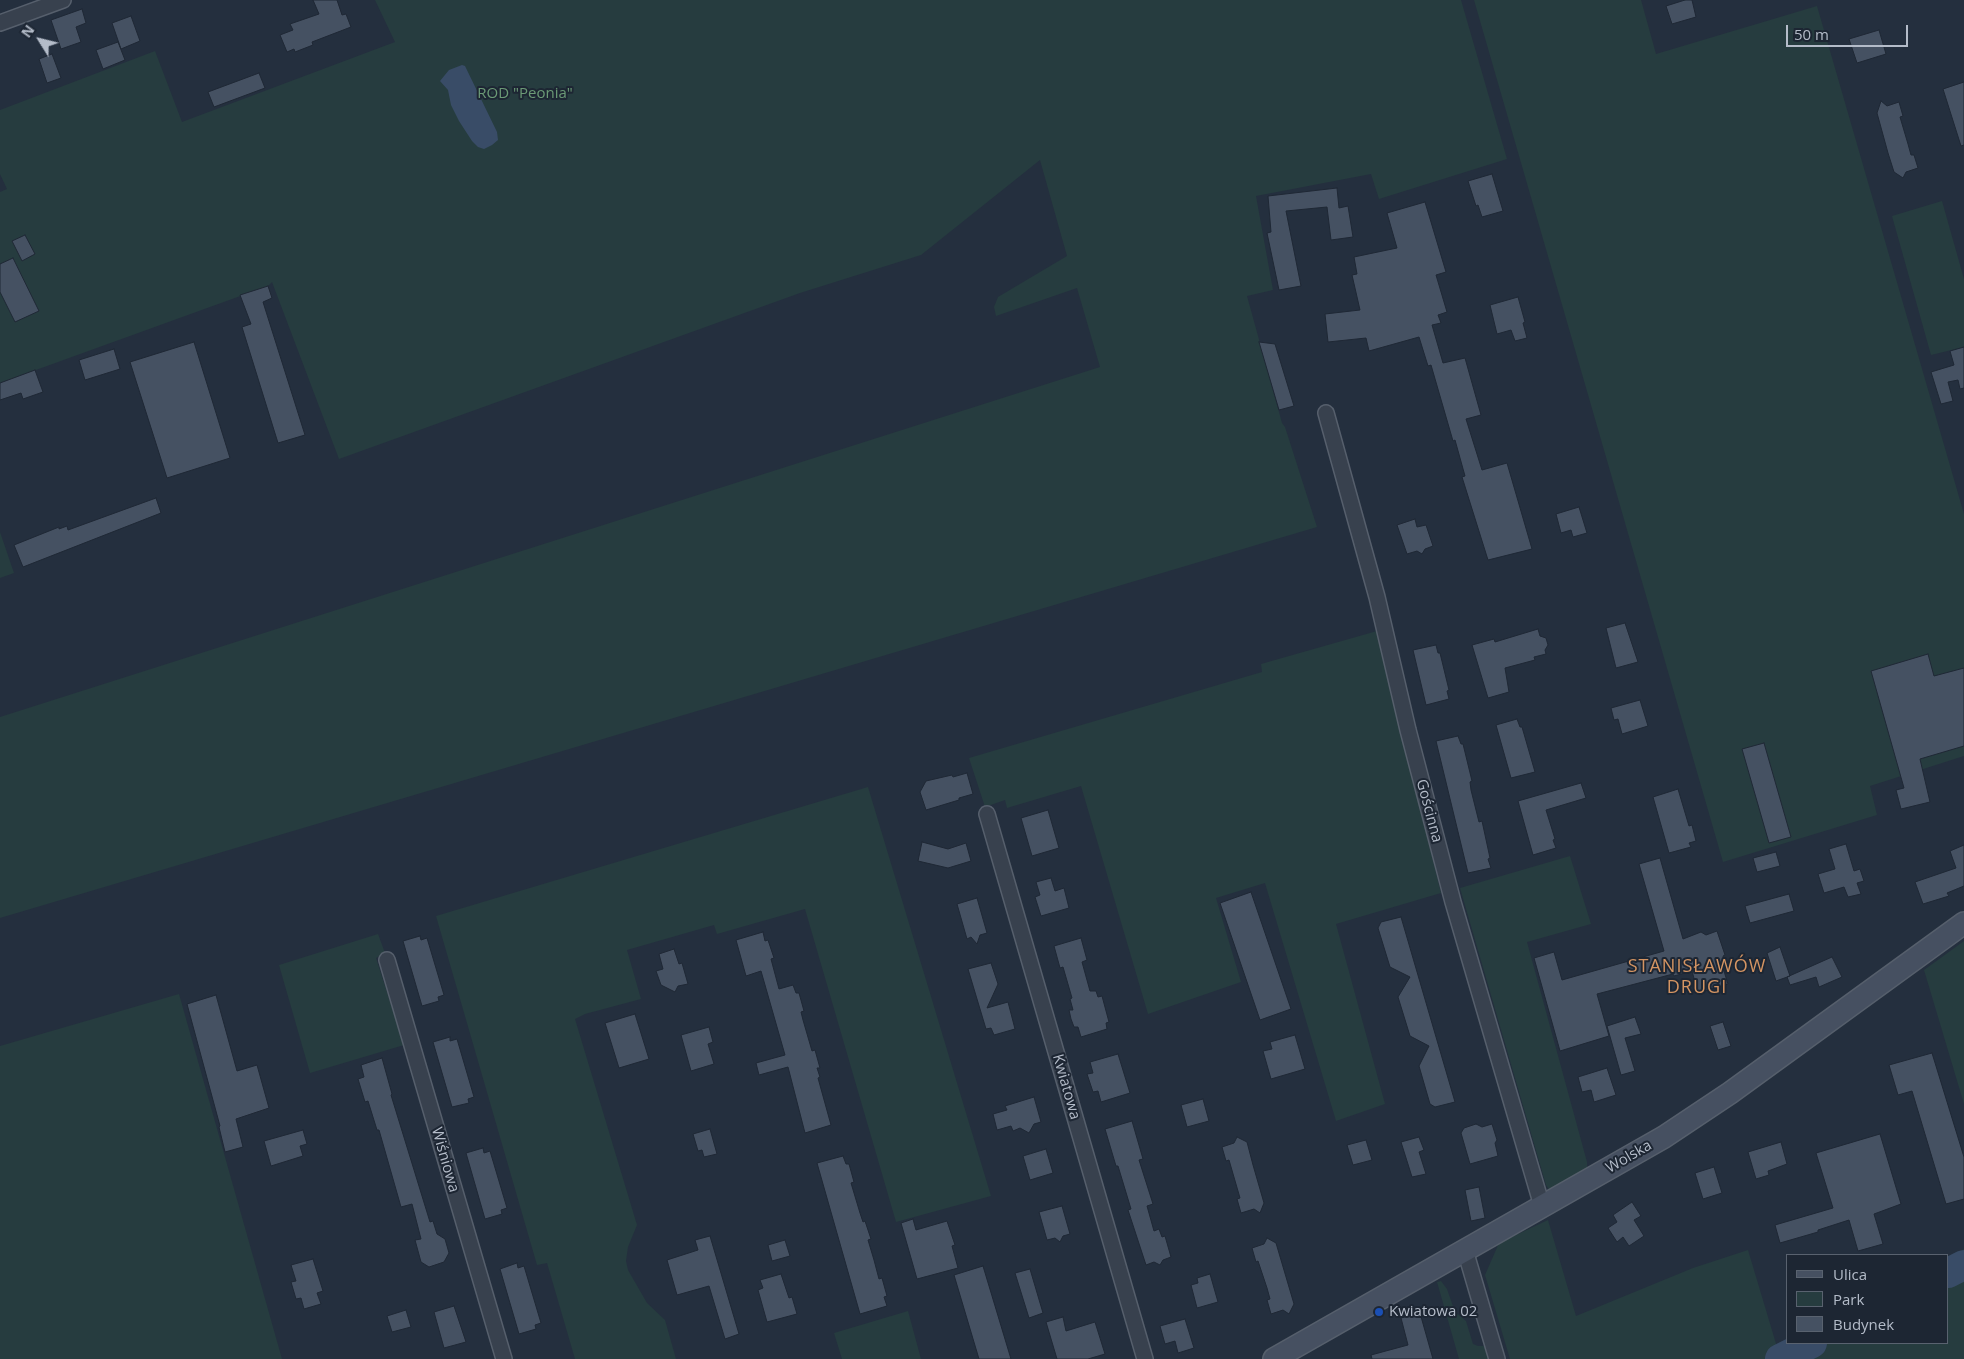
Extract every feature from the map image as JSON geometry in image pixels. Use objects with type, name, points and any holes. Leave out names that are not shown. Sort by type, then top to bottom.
[{"type":"street","points":[[0,23],[63,0]]},
{"type":"street","name":"Gościnna","points":[[1326,414],[1378,597],[1408,730],[1453,902],[1542,1206]]},
{"type":"street","name":"Kwiatowa","points":[[987,814],[1145,1359]]},
{"type":"street","name":"Wolska","points":[[1274,1359],[1631,1157],[1706,1110],[1964,923]]},
{"type":"street","name":"Wiśniowa","points":[[387,960],[504,1359]]},
{"type":"street","points":[[1464,1250],[1497,1359]]},
{"type":"green space","name":"ROD \"Peonia\"","points":[[375,0],[1461,0],[1507,159],[1379,199],[1371,174],[1256,196],[1273,290],[1247,296],[1282,423],[1285,427],[1317,527],[0,918],[0,717],[1100,367],[1077,288],[996,316],[994,307],[998,297],[1067,256],[1040,160],[921,255],[800,293],[339,459],[272,282],[268,286],[0,383],[0,192],[7,189],[0,174],[0,110],[155,51],[182,122],[395,42]]},
{"type":"green space","points":[[1474,0],[1641,0],[1656,54],[1817,6],[1964,514],[1964,756],[1870,786],[1877,815],[1723,862]]},
{"type":"green space","points":[[1942,201],[1964,279],[1964,347],[1931,355],[1892,216]]},
{"type":"green space","points":[[0,532],[14,573],[0,578]]},
{"type":"green space","points":[[1377,631],[1441,893],[1336,924],[1385,1104],[1336,1121],[1265,883],[1216,898],[1241,982],[1148,1014],[1081,786],[1007,808],[1005,800],[985,807],[969,758],[1262,672],[1261,664]]},
{"type":"green space","points":[[868,787],[991,1196],[896,1222],[805,909],[717,934],[714,925],[627,950],[641,999],[585,1014],[575,1019],[637,1225],[628,1247],[626,1261],[628,1270],[647,1303],[665,1320],[676,1359],[575,1359],[547,1263],[537,1265],[436,916]]},
{"type":"green space","points":[[1570,856],[1591,924],[1527,942],[1587,1162],[1587,1168],[1550,1191],[1546,1185],[1460,888]]},
{"type":"green space","points":[[378,934],[385,953],[376,958],[404,1045],[310,1073],[279,965]]},
{"type":"green space","points":[[1964,941],[1964,1104],[1924,970]]},
{"type":"green space","points":[[179,994],[282,1359],[0,1359],[0,1046]]},
{"type":"green space","points":[[1548,1220],[1576,1316],[1693,1268],[1748,1250],[1777,1347],[1786,1343],[1949,1344],[1949,1258],[1964,1249],[1964,1359],[1510,1359],[1485,1275],[1499,1243]]},
{"type":"green space","points":[[1441,1281],[1447,1289],[1455,1312],[1466,1321],[1473,1344],[1488,1346],[1492,1359],[1459,1359],[1437,1282]]},
{"type":"green space","points":[[908,1311],[921,1359],[842,1359],[834,1333]]},
{"type":"water","points":[[462,65],[465,66],[497,132],[498,140],[484,149],[478,147],[472,141],[459,121],[451,105],[448,90],[440,81],[449,70]]},
{"type":"building","points":[[313,0],[337,0],[342,15],[346,14],[351,27],[312,42],[313,45],[295,52],[294,49],[287,52],[280,35],[293,30],[290,24],[319,14]]},
{"type":"building","points":[[1685,0],[1692,0],[1696,17],[1672,24],[1666,6]]},
{"type":"building","points":[[82,9],[86,23],[76,27],[81,42],[61,49],[51,20]]},
{"type":"building","points":[[131,16],[140,41],[121,49],[112,23]]},
{"type":"building","points":[[1879,30],[1886,54],[1857,63],[1849,39]]},
{"type":"building","points":[[118,42],[125,60],[103,69],[96,50]]},
{"type":"building","points":[[52,54],[61,78],[47,83],[39,59]]},
{"type":"building","points":[[259,73],[265,88],[214,107],[208,92]]},
{"type":"building","points":[[1964,82],[1964,145],[1961,146],[1943,89]]},
{"type":"building","points":[[1881,101],[1887,106],[1899,102],[1903,116],[1900,117],[1911,155],[1914,155],[1918,168],[1906,172],[1903,178],[1894,172],[1888,153],[1877,113]]},
{"type":"building","points":[[1492,174],[1503,211],[1482,217],[1478,205],[1476,206],[1468,181]]},
{"type":"building","points":[[1337,188],[1339,208],[1348,206],[1353,237],[1331,240],[1327,207],[1286,211],[1301,286],[1279,290],[1267,233],[1271,232],[1268,196]]},
{"type":"building","points":[[1425,202],[1446,272],[1436,275],[1447,312],[1438,315],[1441,323],[1432,325],[1443,363],[1465,358],[1481,415],[1466,419],[1482,470],[1507,463],[1532,549],[1488,560],[1462,477],[1465,476],[1455,440],[1453,441],[1431,365],[1428,366],[1419,337],[1369,351],[1366,338],[1328,342],[1325,314],[1360,310],[1352,275],[1357,274],[1354,257],[1397,248],[1387,213]]},
{"type":"building","points":[[25,235],[35,254],[22,261],[12,241]]},
{"type":"building","points":[[13,258],[39,311],[15,322],[0,292],[0,264]]},
{"type":"building","points":[[268,286],[272,298],[263,302],[305,435],[278,443],[242,327],[251,324],[240,295]]},
{"type":"building","points":[[1518,297],[1527,338],[1515,341],[1511,330],[1497,334],[1490,305]]},
{"type":"building","points":[[194,342],[230,458],[167,478],[130,362]]},
{"type":"building","points":[[1259,342],[1275,344],[1294,406],[1279,410]]},
{"type":"building","points":[[1964,347],[1964,388],[1960,389],[1958,380],[1948,382],[1953,401],[1941,404],[1931,372],[1954,365],[1950,351]]},
{"type":"building","points":[[114,349],[120,369],[85,380],[79,360]]},
{"type":"building","points":[[35,370],[43,392],[23,399],[21,393],[0,400],[0,383]]},
{"type":"building","points":[[156,498],[161,513],[23,567],[14,545],[59,527],[59,529],[67,526],[68,530]]},
{"type":"building","points":[[1579,507],[1587,533],[1573,537],[1571,530],[1561,533],[1556,514]]},
{"type":"building","points":[[1415,519],[1417,527],[1426,525],[1433,546],[1425,549],[1422,554],[1417,551],[1407,554],[1397,525]]},
{"type":"building","points":[[1625,623],[1638,662],[1616,668],[1606,628]]},
{"type":"building","points":[[1538,629],[1540,636],[1546,638],[1548,645],[1545,650],[1546,654],[1534,657],[1535,660],[1505,668],[1509,692],[1488,698],[1472,645],[1494,639],[1495,642]]},
{"type":"building","points":[[1436,645],[1438,653],[1440,653],[1449,690],[1447,691],[1449,699],[1426,705],[1413,650]]},
{"type":"building","points":[[1928,654],[1934,676],[1964,668],[1964,746],[1920,759],[1930,802],[1901,809],[1896,790],[1904,788],[1871,671]]},
{"type":"building","points":[[1640,700],[1648,726],[1622,734],[1618,719],[1614,720],[1611,708]]},
{"type":"building","points":[[1517,719],[1520,727],[1522,727],[1535,772],[1511,778],[1496,725]]},
{"type":"building","points":[[1458,736],[1461,744],[1463,744],[1472,781],[1470,782],[1471,790],[1479,822],[1482,821],[1491,868],[1468,873],[1436,741]]},
{"type":"building","points":[[1764,743],[1791,837],[1769,843],[1742,749]]},
{"type":"building","points":[[967,773],[973,794],[926,810],[920,792],[926,781]]},
{"type":"building","points":[[1581,783],[1586,798],[1546,810],[1556,848],[1533,855],[1518,801]]},
{"type":"building","points":[[1678,789],[1689,826],[1692,825],[1696,841],[1689,843],[1691,847],[1669,853],[1653,797]]},
{"type":"building","points":[[1048,810],[1059,848],[1032,856],[1021,818]]},
{"type":"building","points":[[922,842],[948,849],[966,843],[971,861],[948,868],[918,861]]},
{"type":"building","points":[[1846,844],[1854,871],[1860,869],[1864,881],[1857,883],[1861,894],[1848,897],[1844,887],[1824,893],[1818,874],[1835,869],[1829,849]]},
{"type":"building","points":[[1964,845],[1964,886],[1947,893],[1949,896],[1923,904],[1915,882],[1956,868],[1950,851]]},
{"type":"building","points":[[1776,852],[1780,866],[1757,872],[1753,858]]},
{"type":"building","points":[[1660,858],[1683,939],[1701,932],[1706,935],[1717,931],[1725,955],[1723,956],[1726,967],[1723,968],[1728,984],[1698,993],[1692,971],[1674,976],[1673,974],[1597,994],[1609,1036],[1560,1051],[1534,958],[1554,952],[1562,980],[1664,951],[1639,864]]},
{"type":"building","points":[[1051,878],[1055,891],[1064,888],[1069,908],[1041,916],[1035,897],[1040,895],[1036,882]]},
{"type":"building","points":[[1251,892],[1291,1009],[1260,1020],[1220,903]]},
{"type":"building","points":[[1789,894],[1794,911],[1750,923],[1745,906]]},
{"type":"building","points":[[977,898],[987,933],[980,935],[977,944],[971,937],[967,939],[957,904]]},
{"type":"building","points":[[1401,917],[1455,1102],[1435,1107],[1430,1104],[1419,1066],[1429,1046],[1410,1036],[1398,997],[1410,977],[1390,967],[1378,928],[1381,922]]},
{"type":"building","points":[[763,932],[765,941],[768,940],[774,958],[771,959],[779,989],[793,985],[796,993],[799,993],[804,1011],[801,1012],[803,1020],[812,1051],[815,1050],[820,1068],[817,1068],[820,1077],[818,1078],[831,1125],[805,1133],[788,1067],[759,1075],[756,1063],[785,1055],[761,971],[746,976],[736,940]]},
{"type":"building","points":[[420,936],[421,940],[427,938],[444,995],[438,997],[439,1001],[422,1006],[403,941]]},
{"type":"building","points":[[1081,938],[1087,960],[1082,962],[1090,991],[1096,991],[1098,997],[1102,996],[1109,1022],[1106,1023],[1107,1029],[1081,1037],[1078,1027],[1074,1027],[1071,1019],[1069,1010],[1073,1010],[1070,999],[1072,998],[1063,967],[1060,968],[1054,946]]},
{"type":"building","points":[[1780,947],[1790,976],[1776,981],[1767,953]]},
{"type":"building","points":[[674,949],[679,964],[682,963],[688,984],[678,986],[675,992],[661,985],[656,971],[663,969],[659,954]]},
{"type":"building","points":[[1832,957],[1842,977],[1819,987],[1816,977],[1790,985],[1787,977]]},
{"type":"building","points":[[991,963],[998,984],[987,1008],[1008,1002],[1015,1029],[994,1035],[991,1028],[986,1029],[968,969]]},
{"type":"building","points":[[216,995],[237,1071],[257,1065],[269,1108],[236,1119],[243,1147],[225,1152],[220,1126],[187,1004]]},
{"type":"building","points":[[635,1014],[649,1059],[619,1068],[605,1023]]},
{"type":"building","points":[[1635,1017],[1641,1034],[1625,1038],[1635,1071],[1621,1075],[1607,1026]]},
{"type":"building","points":[[1723,1022],[1731,1046],[1718,1050],[1710,1026]]},
{"type":"building","points":[[709,1027],[713,1042],[708,1044],[714,1064],[691,1071],[681,1035]]},
{"type":"building","points":[[1295,1035],[1305,1069],[1271,1079],[1263,1051],[1272,1049],[1270,1042]]},
{"type":"building","points":[[450,1037],[450,1041],[457,1039],[474,1097],[468,1099],[469,1103],[452,1107],[433,1042]]},
{"type":"building","points":[[1932,1053],[1964,1157],[1964,1199],[1946,1204],[1912,1091],[1898,1095],[1889,1065]]},
{"type":"building","points":[[1118,1054],[1130,1093],[1101,1102],[1098,1091],[1093,1092],[1087,1074],[1093,1073],[1090,1062]]},
{"type":"building","points":[[382,1058],[391,1095],[430,1222],[433,1221],[437,1234],[445,1239],[449,1253],[444,1262],[429,1267],[421,1262],[415,1240],[421,1239],[412,1204],[401,1207],[379,1130],[377,1130],[368,1101],[365,1102],[358,1079],[364,1077],[361,1065]]},
{"type":"building","points":[[1607,1068],[1616,1095],[1594,1102],[1591,1090],[1582,1092],[1578,1077]]},
{"type":"building","points":[[1034,1097],[1041,1122],[1034,1124],[1029,1133],[1020,1128],[1013,1131],[1011,1126],[997,1130],[993,1114],[1007,1110],[1005,1106]]},
{"type":"building","points":[[1203,1099],[1209,1121],[1187,1127],[1181,1105]]},
{"type":"building","points":[[1132,1121],[1143,1159],[1139,1160],[1153,1204],[1147,1206],[1154,1231],[1159,1229],[1162,1237],[1165,1236],[1171,1257],[1163,1260],[1160,1265],[1154,1262],[1146,1265],[1128,1210],[1131,1209],[1105,1129]]},
{"type":"building","points":[[1476,1124],[1482,1127],[1492,1124],[1497,1140],[1495,1143],[1498,1156],[1470,1164],[1461,1133],[1464,1128]]},
{"type":"building","points":[[710,1129],[717,1154],[704,1157],[702,1150],[698,1151],[693,1134]]},
{"type":"building","points":[[303,1130],[307,1144],[300,1146],[303,1156],[271,1166],[264,1141]]},
{"type":"building","points":[[1880,1134],[1901,1204],[1874,1214],[1883,1244],[1858,1251],[1849,1220],[1818,1230],[1818,1232],[1780,1243],[1775,1225],[1833,1208],[1816,1153]]},
{"type":"building","points":[[1237,1137],[1247,1142],[1264,1203],[1260,1213],[1254,1209],[1241,1213],[1237,1199],[1240,1198],[1229,1160],[1226,1161],[1222,1147],[1234,1143]]},
{"type":"building","points":[[1419,1137],[1424,1150],[1419,1152],[1426,1174],[1412,1177],[1401,1142]]},
{"type":"building","points":[[1366,1140],[1372,1160],[1353,1165],[1347,1145]]},
{"type":"building","points":[[1781,1142],[1787,1164],[1768,1171],[1769,1175],[1756,1179],[1748,1152]]},
{"type":"building","points":[[483,1148],[484,1153],[490,1151],[507,1208],[501,1210],[502,1214],[485,1219],[466,1153]]},
{"type":"building","points":[[1046,1149],[1053,1173],[1030,1180],[1023,1156]]},
{"type":"building","points":[[843,1156],[846,1164],[849,1164],[854,1182],[851,1183],[863,1222],[865,1221],[871,1239],[868,1240],[879,1279],[882,1278],[887,1296],[884,1297],[887,1306],[860,1314],[817,1163]]},
{"type":"building","points":[[1714,1167],[1722,1193],[1703,1199],[1695,1173]]},
{"type":"building","points":[[1479,1187],[1485,1218],[1471,1221],[1465,1190]]},
{"type":"building","points":[[1632,1202],[1641,1216],[1634,1220],[1644,1236],[1629,1246],[1623,1237],[1617,1242],[1608,1228],[1617,1222],[1613,1215]]},
{"type":"building","points":[[1062,1206],[1070,1234],[1063,1236],[1060,1242],[1055,1238],[1047,1240],[1039,1212]]},
{"type":"building","points":[[913,1219],[916,1230],[947,1221],[955,1245],[952,1246],[958,1268],[917,1279],[901,1223]]},
{"type":"building","points":[[710,1236],[739,1334],[725,1339],[709,1286],[677,1295],[667,1260],[698,1250],[695,1240]]},
{"type":"building","points":[[1267,1238],[1276,1243],[1294,1304],[1289,1314],[1283,1310],[1271,1314],[1267,1300],[1270,1299],[1267,1288],[1252,1248],[1264,1244]]},
{"type":"building","points":[[785,1240],[790,1256],[772,1261],[768,1245]]},
{"type":"building","points":[[313,1259],[323,1291],[317,1293],[321,1304],[304,1309],[301,1298],[296,1299],[291,1282],[296,1281],[291,1265]]},
{"type":"building","points":[[517,1263],[518,1268],[524,1266],[541,1323],[535,1325],[536,1329],[519,1334],[500,1269]]},
{"type":"building","points":[[983,1266],[1011,1359],[979,1359],[954,1275]]},
{"type":"building","points":[[1030,1269],[1043,1313],[1029,1318],[1015,1273]]},
{"type":"building","points":[[781,1274],[789,1298],[792,1297],[797,1314],[767,1322],[758,1290],[763,1288],[760,1280]]},
{"type":"building","points":[[1210,1274],[1218,1302],[1197,1308],[1191,1285],[1198,1283],[1197,1278]]},
{"type":"building","points":[[454,1306],[466,1342],[444,1348],[434,1312]]},
{"type":"building","points":[[406,1310],[411,1327],[392,1332],[387,1316]]},
{"type":"building","points":[[1420,1313],[1433,1359],[1372,1359],[1371,1355],[1408,1345],[1401,1318]]},
{"type":"building","points":[[1063,1317],[1066,1331],[1095,1322],[1105,1354],[1088,1359],[1057,1359],[1046,1322]]},
{"type":"building","points":[[1185,1319],[1194,1348],[1178,1353],[1175,1341],[1165,1344],[1160,1326]]},
{"type":"waterway","points":[[1949,1272],[1964,1265]]},
{"type":"waterway","points":[[1780,1359],[1810,1344]]},
{"type":"place","name":"Kwiatowa 02","points":[[1379,1312]]},
{"type":"district","name":"STANISŁAWÓW DRUGI","points":[[1697,978]]}]
